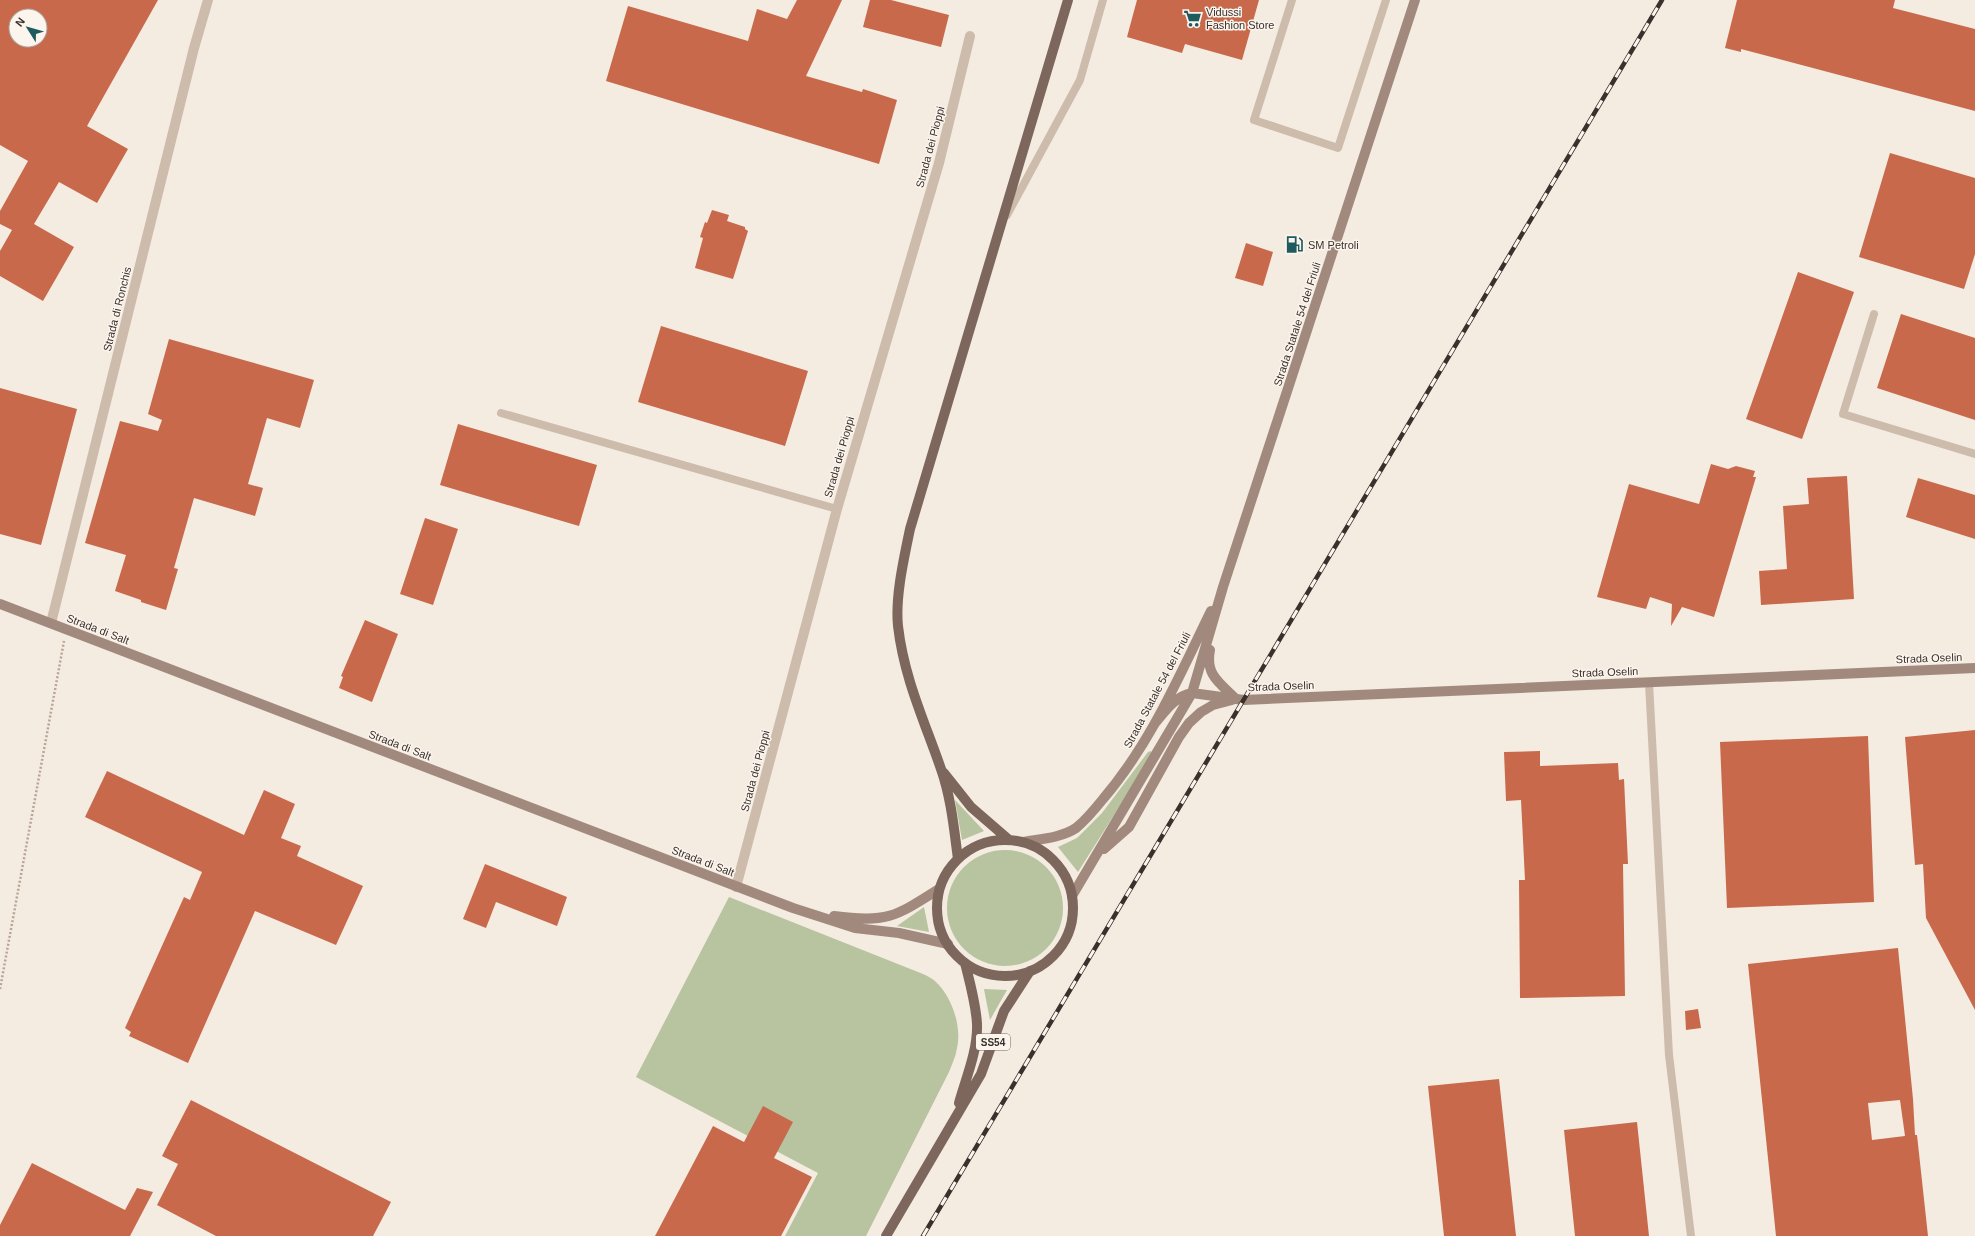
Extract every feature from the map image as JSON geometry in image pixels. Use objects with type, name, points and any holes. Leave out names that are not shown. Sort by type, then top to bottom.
[{"type":"main road","points":[[958,859],[954,826],[942,770],[914,697],[903,658],[898,624],[903,565],[910,529],[1003,223],[1068,0]]},
{"type":"main road","points":[[942,770],[971,807],[1008,839]]},
{"type":"main road","name":"Strada Statale 54 del Friuli","points":[[1008,839],[1023,842],[1042,850],[1058,864],[1070,885],[1073,909],[1071,924],[1066,938],[1054,955],[1043,965],[1030,971],[1006,976],[994,975],[976,970],[965,963],[948,944],[938,920],[937,906],[939,890],[949,869],[958,859],[977,846],[990,841],[1008,839]]},
{"type":"main road","name":"Strada Statale 54 del Friuli","points":[[956,1115],[973,1052],[977,1026],[974,1001],[965,963]]},
{"type":"main road","name":"Strada Statale 54 del Friuli","points":[[886,1236],[981,1074],[1004,1011],[1030,971]]},
{"type":"street","name":"Strada di Ronchis","points":[[51,623],[190,64],[208,0]]},
{"type":"street","name":"Strada Statale 54 del Friuli","points":[[1072,896],[1192,693],[1223,587],[1415,0]]},
{"type":"street","name":"Strada dei Pioppi","points":[[736,887],[837,509],[938,163],[970,36]]},
{"type":"street","name":"Strada Statale 54 del Friuli","points":[[1223,587],[1208,661],[1210,670],[1216,679],[1236,699]]},
{"type":"street","name":"Strada Statale 54 del Friuli","points":[[1023,842],[1056,836],[1076,828],[1094,809],[1129,766],[1156,722],[1223,587]]},
{"type":"street","name":"Strada di Salt","points":[[0,604],[793,908]]},
{"type":"street","name":"Strada Oselin","points":[[1236,699],[1649,683],[1975,668]]},
{"type":"street","points":[[1156,722],[1169,706],[1184,694],[1192,693],[1236,699]]},
{"type":"street","name":"Strada Statale 54 del Friuli","points":[[1095,857],[1129,827],[1179,737],[1189,723],[1201,712],[1213,705],[1236,699]]},
{"type":"street","points":[[793,908],[862,920],[881,919],[896,915],[939,890]]},
{"type":"street","points":[[793,908],[855,928],[899,933],[948,944]]},
{"type":"lane","points":[[1003,223],[1080,80],[1103,0]]},
{"type":"lane","points":[[1292,0],[1254,120],[1338,148],[1386,0]]},
{"type":"lane","points":[[1874,314],[1843,414],[1975,454]]},
{"type":"lane","points":[[501,413],[837,509]]},
{"type":"lane","points":[[1649,683],[1669,1055],[1691,1236]]},
{"type":"path","points":[[0,989],[66,629]]},
{"type":"green space","points":[[1151,751],[1152,755],[1078,872],[1058,847],[1077,838],[1102,813],[1148,752]]},
{"type":"green space","points":[[955,800],[984,831],[962,840]]},
{"type":"green space","points":[[1005,850],[1027,854],[1046,867],[1059,886],[1063,908],[1059,930],[1046,949],[1027,962],[1005,966],[983,962],[964,949],[951,930],[947,908],[951,886],[964,867],[983,854]]},
{"type":"green space","points":[[729,897],[927,976],[942,988],[951,1004],[957,1022],[958,1031],[957,1048],[954,1060],[866,1236],[785,1236],[818,1173],[636,1077]]},
{"type":"green space","points":[[924,907],[929,932],[897,926]]},
{"type":"green space","points":[[984,989],[1007,990],[990,1020]]},
{"type":"building","points":[[0,0],[158,0],[87,126],[128,149],[97,203],[59,182],[34,224],[74,247],[43,301],[0,276],[0,251],[12,230],[0,224],[0,211],[28,161],[0,145]]},
{"type":"building","points":[[797,0],[842,0],[806,76],[862,92],[863,89],[897,100],[879,164],[606,81],[628,6],[748,41],[757,9],[787,19]]},
{"type":"building","points":[[870,0],[891,0],[949,15],[941,47],[863,27]]},
{"type":"building","name":"Vidussi Fashion Store","points":[[1137,0],[1259,0],[1242,60],[1185,44],[1182,53],[1127,37]]},
{"type":"building","points":[[1737,0],[1895,0],[1893,8],[1975,29],[1975,111],[1741,49],[1741,52],[1725,48]]},
{"type":"building","points":[[1890,153],[1975,178],[1975,254],[1964,289],[1859,257]]},
{"type":"building","points":[[712,210],[729,215],[727,221],[745,227],[748,231],[733,279],[695,268],[703,238],[700,237],[705,222],[707,223]]},
{"type":"building","points":[[1246,243],[1273,252],[1263,286],[1235,278]]},
{"type":"building","points":[[1798,272],[1854,292],[1802,439],[1746,419]]},
{"type":"building","points":[[1901,314],[1975,338],[1975,420],[1877,388]]},
{"type":"building","points":[[661,326],[808,371],[785,446],[638,402]]},
{"type":"building","points":[[169,339],[314,380],[300,428],[267,418],[248,484],[263,488],[255,516],[194,498],[174,568],[178,569],[166,610],[141,602],[141,600],[115,591],[126,555],[85,543],[120,421],[158,431],[162,420],[148,414]]},
{"type":"building","points":[[0,388],[77,409],[41,545],[0,534]]},
{"type":"building","points":[[458,424],[597,465],[579,526],[440,485]]},
{"type":"building","points":[[1711,464],[1728,469],[1736,466],[1755,471],[1753,477],[1756,477],[1714,617],[1682,607],[1671,626],[1672,604],[1650,597],[1646,609],[1597,597],[1629,484],[1699,504]]},
{"type":"building","points":[[1847,476],[1854,599],[1761,605],[1759,571],[1787,569],[1783,506],[1809,504],[1807,478]]},
{"type":"building","points":[[1918,478],[1975,495],[1975,539],[1906,517]]},
{"type":"building","points":[[425,518],[458,529],[433,605],[400,594]]},
{"type":"building","points":[[365,620],[398,634],[372,702],[339,688],[343,677],[341,676]]},
{"type":"building","points":[[1975,730],[1975,1010],[1926,918],[1923,864],[1915,865],[1905,737]]},
{"type":"building","points":[[1868,736],[1874,902],[1727,908],[1720,742]]},
{"type":"building","points":[[1540,751],[1540,766],[1618,763],[1619,780],[1624,779],[1628,864],[1623,864],[1625,996],[1520,998],[1519,880],[1525,880],[1521,800],[1506,801],[1504,752]]},
{"type":"building","points":[[107,771],[244,835],[264,790],[295,804],[281,838],[301,846],[297,856],[363,886],[336,945],[255,911],[188,1063],[129,1036],[131,1032],[125,1028],[184,897],[190,900],[202,872],[85,817]]},
{"type":"building","points":[[485,864],[567,897],[557,926],[496,902],[486,928],[463,919]]},
{"type":"building","points":[[1898,948],[1913,1099],[1915,1135],[1917,1135],[1928,1236],[1776,1236],[1748,964]],"holes":[[[1900,1100],[1905,1136],[1872,1140],[1868,1103]]]},
{"type":"building","points":[[1698,1009],[1701,1028],[1686,1030],[1685,1011]]},
{"type":"building","points":[[1499,1079],[1516,1236],[1444,1236],[1428,1086]]},
{"type":"building","points":[[191,1100],[391,1202],[373,1236],[216,1236],[157,1205],[178,1164],[162,1156]]},
{"type":"building","points":[[763,1106],[793,1122],[774,1158],[812,1177],[781,1236],[655,1236],[713,1126],[744,1142]]},
{"type":"building","points":[[1637,1122],[1649,1236],[1575,1236],[1564,1130]]},
{"type":"building","points":[[32,1163],[125,1210],[137,1188],[153,1192],[130,1236],[0,1236],[0,1225]]},
{"type":"railway","points":[[923,1236],[1662,0]]},
{"type":"place","name":"Vidussi Fashion Store","points":[[1193,18]]},
{"type":"place","name":"SM Petroli","points":[[1295,245]]}]
